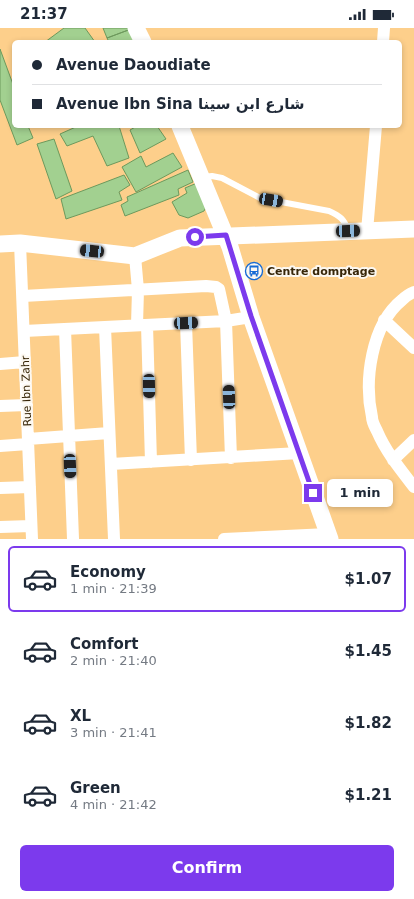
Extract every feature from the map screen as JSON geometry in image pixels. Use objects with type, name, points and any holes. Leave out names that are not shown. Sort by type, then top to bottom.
[{"type":"street","points":[[136,28],[142,40]]},
{"type":"street","points":[[383,40],[384,28]]},
{"type":"street","points":[[181,128],[226,235],[251,316],[329,536],[224,539]]},
{"type":"street","points":[[367,230],[376,128]]},
{"type":"street","points":[[0,244],[20,243],[135,256],[180,238],[226,235],[414,229]]},
{"type":"street","name":"Rue Ibn Zahr","points":[[20,243],[32,539]]},
{"type":"street","points":[[135,256],[142,325],[151,462]]},
{"type":"street","points":[[23,296],[206,286],[216,287],[219,289],[226,321],[231,458]]},
{"type":"street","points":[[414,292],[393,307],[384,320],[375,341],[370,372],[372,418],[383,446],[414,487]]},
{"type":"street","points":[[24,331],[226,321],[251,316]]},
{"type":"street","points":[[384,320],[414,348]]},
{"type":"street","points":[[186,323],[191,460]]},
{"type":"street","points":[[105,327],[114,539]]},
{"type":"street","points":[[65,329],[73,539]]},
{"type":"street","points":[[0,364],[25,362]]},
{"type":"street","points":[[0,406],[27,405]]},
{"type":"street","points":[[0,446],[69,436],[109,433]]},
{"type":"street","points":[[393,460],[414,440]]},
{"type":"street","points":[[111,464],[299,453]]},
{"type":"street","points":[[0,488],[30,487]]},
{"type":"street","points":[[0,527],[31,526]]},
{"type":"lane","points":[[202,178],[212,176],[222,178],[260,198],[329,211],[339,215],[346,224],[348,231]]},
{"type":"building","points":[[64,28],[85,28],[94,40],[48,40]]},
{"type":"building","points":[[103,28],[130,28],[131,29],[107,38]]},
{"type":"building","points":[[131,29],[136,40],[108,40],[107,38]]},
{"type":"building","points":[[0,49],[12,82],[12,128],[29,128],[33,138],[17,145],[0,100]]},
{"type":"building","points":[[74,128],[120,128],[129,158],[107,166],[93,136],[67,146],[60,134]]},
{"type":"building","points":[[134,128],[158,128],[166,139],[140,153],[130,130]]},
{"type":"building","points":[[54,139],[72,191],[56,199],[37,144]]},
{"type":"building","points":[[173,153],[182,167],[136,192],[122,167],[141,156],[146,167]]},
{"type":"building","points":[[188,170],[193,182],[178,189],[179,195],[125,216],[121,205],[128,201],[127,197]]},
{"type":"building","points":[[124,175],[130,185],[119,192],[122,200],[66,219],[61,199]]},
{"type":"building","points":[[197,183],[209,202],[204,211],[188,218],[179,215],[172,202],[187,193],[185,188]]},
{"type":"place","name":"Centre domptage","points":[[254,271]]},
{"type":"route","points":[[195,237],[226,235],[251,316],[313,493]]}]
